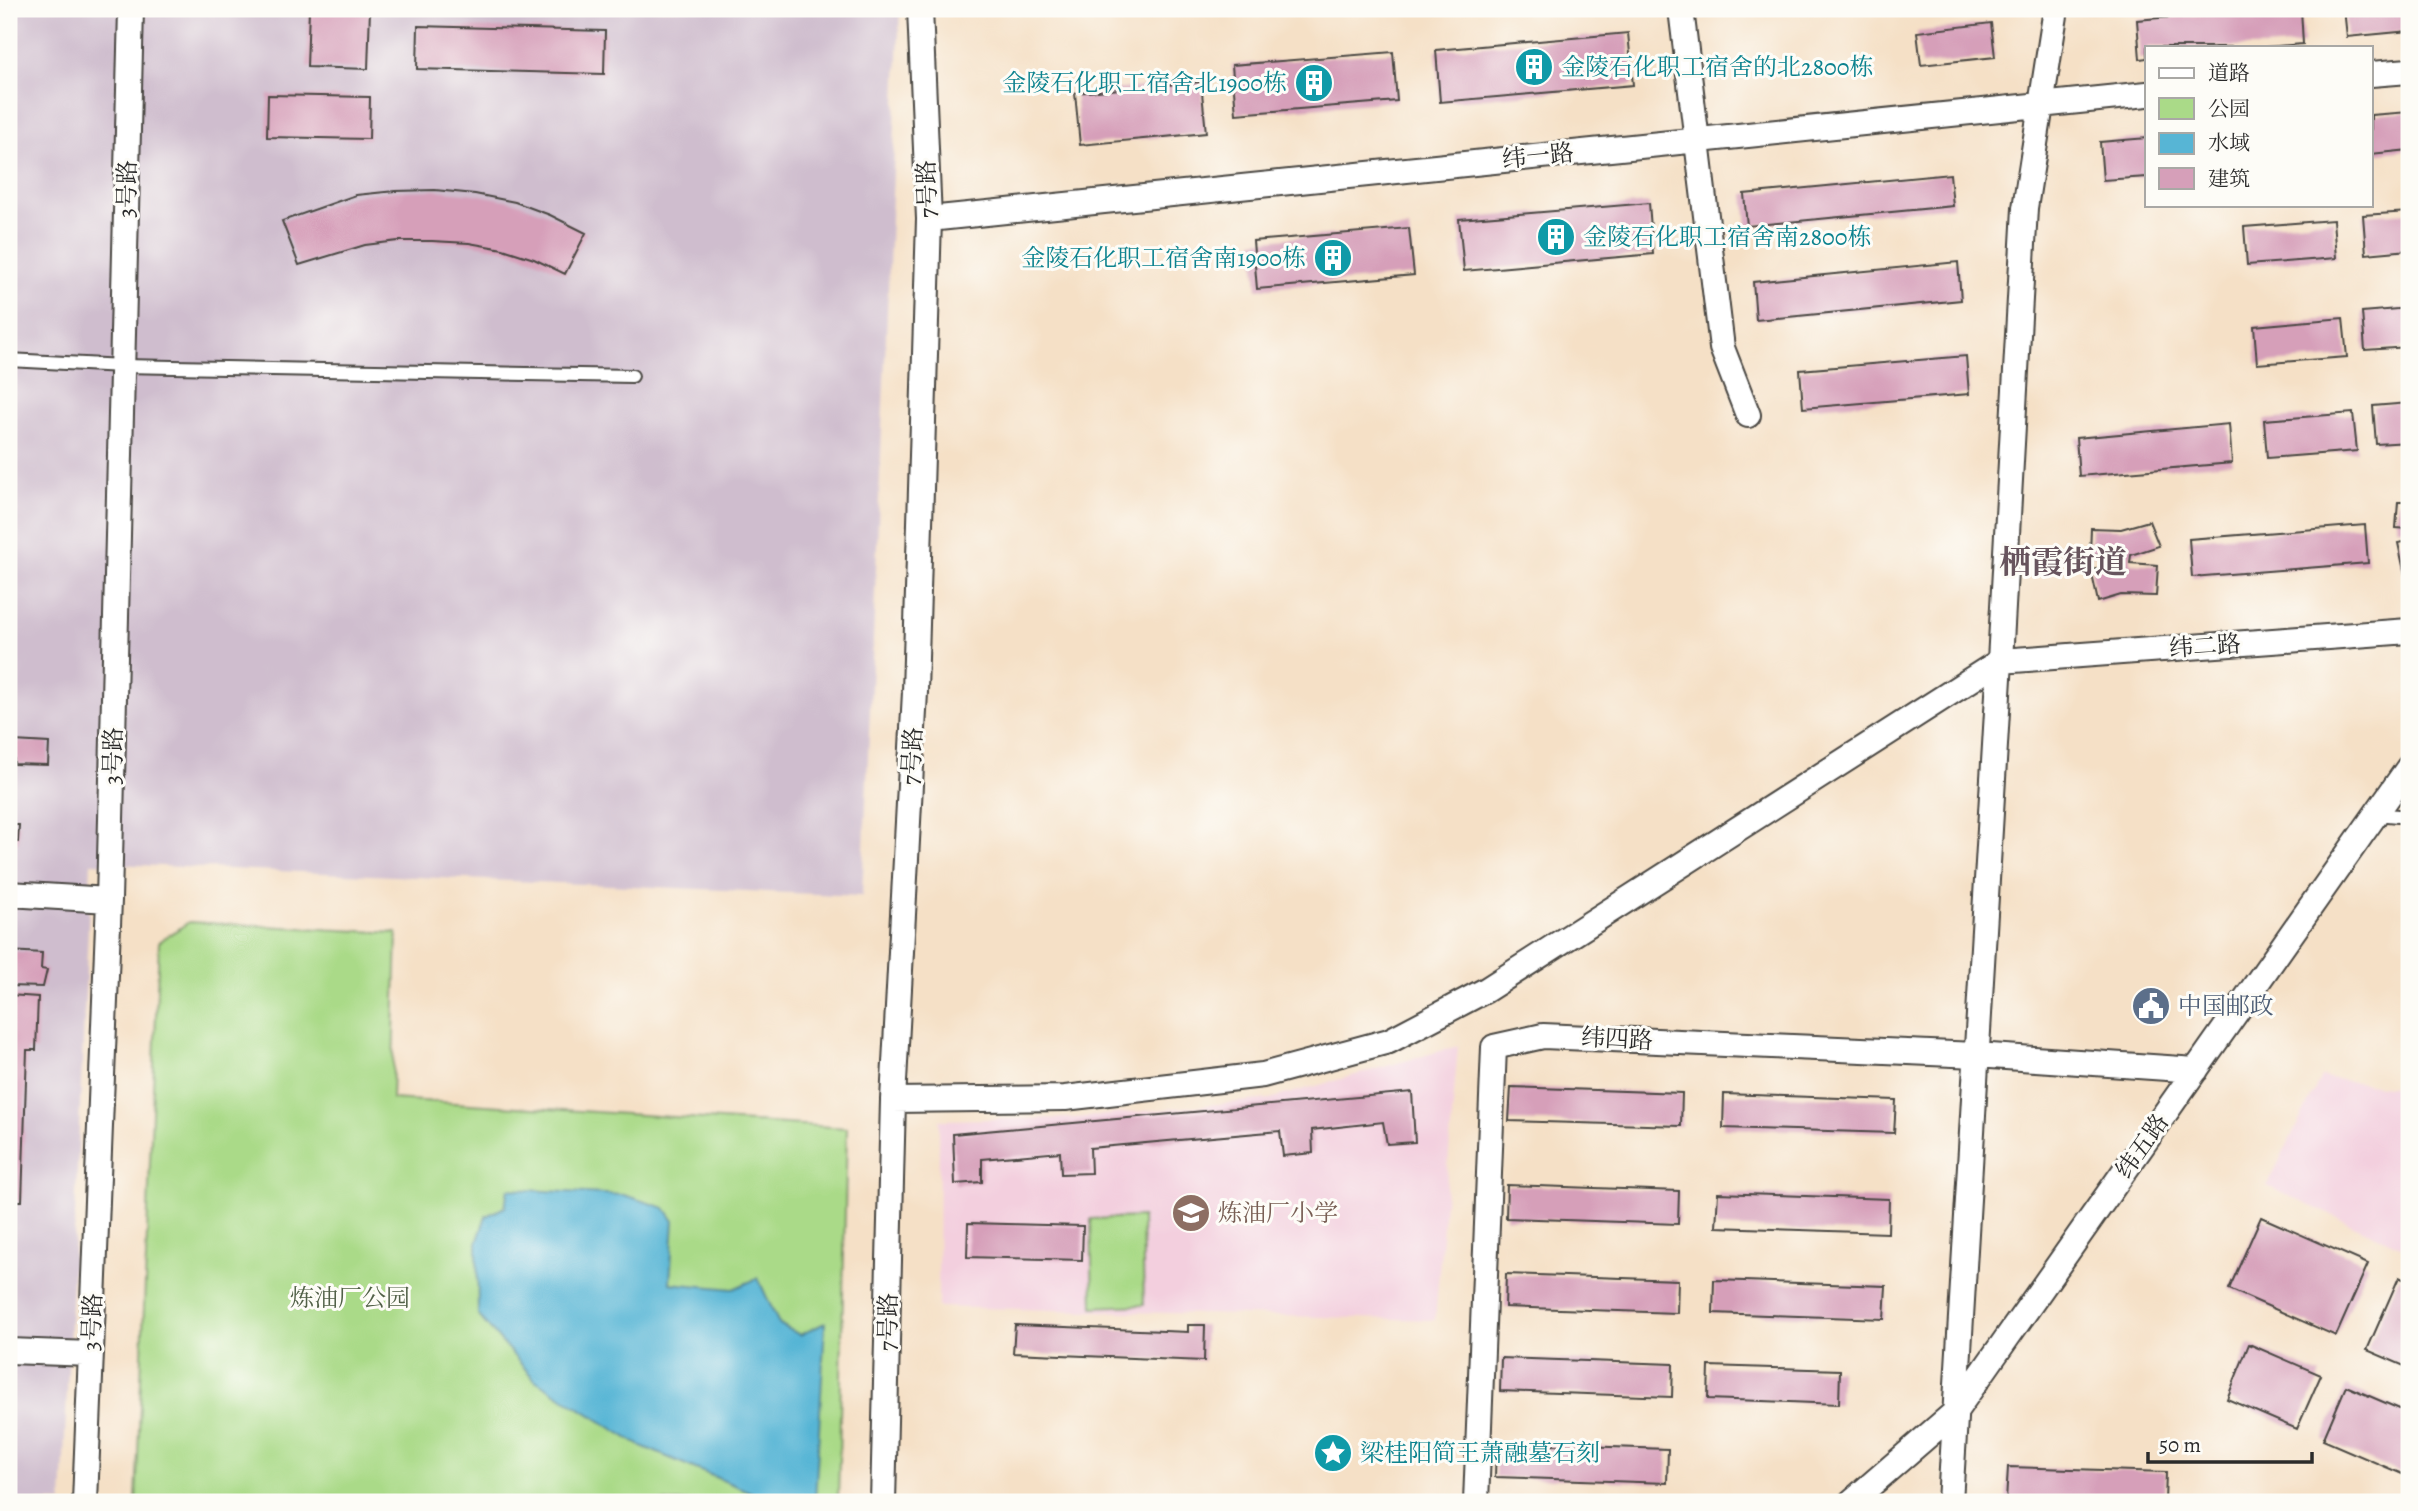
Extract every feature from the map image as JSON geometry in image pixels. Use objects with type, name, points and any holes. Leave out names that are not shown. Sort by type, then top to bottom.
[{"type":"street","name":"3号路","points":[[85,1502],[109,900],[131,9]]},
{"type":"street","name":"7号路","points":[[883,1502],[893,1100],[915,691],[929,219],[920,9]]},
{"type":"street","points":[[1681,9],[1722,348],[1748,415]]},
{"type":"street","points":[[1950,1502],[2025,208],[2056,9]]},
{"type":"street","points":[[2372,74],[2409,71]]},
{"type":"street","name":"纬一路","points":[[929,219],[2145,94]]},
{"type":"street","name":"纬二路","points":[[2000,661],[2409,631]]},
{"type":"street","points":[[893,1100],[1065,1098],[1263,1075],[1389,1041],[1486,990],[2000,661]]},
{"type":"street","name":"纬五路","points":[[1851,1502],[1954,1413],[2409,767]]},
{"type":"street","points":[[9,894],[109,900]]},
{"type":"street","name":"纬四路","points":[[1476,1502],[1494,1047],[1543,1036],[1976,1055],[2196,1070]]},
{"type":"street","points":[[9,1351],[90,1354]]},
{"type":"lane","points":[[9,360],[122,366],[632,376]]},
{"type":"lane","points":[[2376,814],[2409,817]]},
{"type":"shaded area","points":[[9,9],[900,9],[862,896],[91,863],[62,1502],[9,1502]]},
{"type":"shaded area","name":"炼油厂小学","points":[[1458,1046],[1435,1320],[938,1307],[939,1120],[1075,1118],[1270,1099]]},
{"type":"shaded area","points":[[2321,1077],[2409,1090],[2409,1250],[2267,1186]]},
{"type":"green space","name":"炼油厂公园","points":[[189,922],[397,933],[392,1099],[847,1128],[838,1502],[136,1502],[159,942]]},
{"type":"green space","points":[[1142,1217],[1144,1305],[1093,1307],[1091,1219]]},
{"type":"water","points":[[508,1189],[624,1195],[665,1208],[674,1221],[670,1283],[733,1289],[758,1278],[779,1324],[800,1335],[825,1323],[815,1502],[774,1502],[639,1445],[535,1380],[478,1315],[477,1243],[486,1216],[505,1207]]},
{"type":"building","points":[[309,9],[370,9],[368,69],[307,67]]},
{"type":"building","points":[[2264,9],[2301,9],[2303,44],[2145,46],[2145,58],[2140,59],[2137,20]]},
{"type":"building","points":[[2344,9],[2409,9],[2409,31],[2347,37]]},
{"type":"building","points":[[1991,23],[1995,57],[1921,65],[1917,32]]},
{"type":"building","points":[[418,26],[605,31],[604,74],[417,69]]},
{"type":"building","name":"金陵石化职工宿舍的北2800栋","points":[[1628,33],[1633,85],[1440,102],[1436,50]]},
{"type":"building","name":"金陵石化职工宿舍北1900栋","points":[[1393,52],[1397,101],[1236,114],[1232,65]]},
{"type":"building","points":[[1201,82],[1206,133],[1080,145],[1075,93]]},
{"type":"building","points":[[268,95],[370,97],[369,139],[267,137]]},
{"type":"building","points":[[2409,112],[2409,150],[2372,154],[2372,115]]},
{"type":"building","points":[[2145,138],[2145,177],[2103,180],[2100,142]]},
{"type":"building","points":[[1950,174],[1953,206],[1747,226],[1744,194]]},
{"type":"building","points":[[435,190],[515,202],[586,233],[565,274],[534,259],[503,249],[469,243],[432,241],[365,245],[299,265],[282,221],[356,195]]},
{"type":"building","name":"金陵石化职工宿舍南2800栋","points":[[1649,203],[1653,254],[1464,271],[1459,219]]},
{"type":"building","points":[[2409,212],[2409,250],[2366,254],[2363,215]]},
{"type":"building","points":[[2333,220],[2336,258],[2247,265],[2244,227]]},
{"type":"building","name":"金陵石化职工宿舍南1900栋","points":[[1409,228],[1414,275],[1257,289],[1253,241]]},
{"type":"building","points":[[1958,262],[1961,300],[1756,320],[1753,282]]},
{"type":"building","points":[[2409,308],[2409,347],[2365,350],[2362,312]]},
{"type":"building","points":[[2343,318],[2347,357],[2257,364],[2254,326]]},
{"type":"building","points":[[1966,356],[1969,394],[1803,408],[1800,370]]},
{"type":"building","points":[[2409,403],[2409,442],[2376,444],[2373,406]]},
{"type":"building","points":[[2353,413],[2357,451],[2267,458],[2264,420]]},
{"type":"building","points":[[2229,424],[2232,463],[2079,476],[2076,438]]},
{"type":"building","points":[[2398,502],[2409,502],[2409,529],[2396,528]]},
{"type":"building","points":[[2149,521],[2159,546],[2131,555],[2130,563],[2158,565],[2156,596],[2121,595],[2098,602],[2091,570],[2115,565],[2115,556],[2090,555],[2091,528],[2121,529]]},
{"type":"building","points":[[2365,525],[2368,563],[2192,577],[2189,539]]},
{"type":"building","points":[[2409,541],[2409,574],[2405,575],[2398,543]]},
{"type":"building","points":[[14,741],[49,743],[48,765],[14,764]]},
{"type":"building","points":[[9,825],[19,825],[18,842],[9,842]]},
{"type":"building","points":[[9,951],[42,953],[41,969],[47,970],[43,987],[9,986]]},
{"type":"building","points":[[9,995],[38,997],[36,1050],[27,1050],[22,1201],[14,1201],[12,1257],[9,1257]]},
{"type":"building","points":[[1511,1087],[1682,1093],[1681,1126],[1509,1121]]},
{"type":"building","points":[[1412,1092],[1415,1142],[1387,1144],[1383,1122],[1312,1130],[1313,1153],[1283,1156],[1280,1131],[1090,1148],[1091,1173],[1061,1174],[1060,1152],[982,1159],[982,1182],[955,1184],[953,1134]]},
{"type":"building","points":[[1724,1094],[1896,1100],[1894,1133],[1723,1128]]},
{"type":"building","points":[[1507,1185],[1679,1191],[1678,1224],[1506,1218]]},
{"type":"building","points":[[1718,1193],[1889,1199],[1888,1233],[1716,1227]]},
{"type":"building","points":[[2261,1217],[2368,1264],[2336,1336],[2229,1289]]},
{"type":"building","points":[[968,1223],[1083,1226],[1082,1260],[967,1257]]},
{"type":"building","points":[[1506,1274],[1678,1280],[1677,1313],[1505,1307]]},
{"type":"building","points":[[2399,1277],[2409,1282],[2409,1368],[2367,1350]]},
{"type":"building","points":[[1714,1280],[1886,1286],[1884,1319],[1713,1313]]},
{"type":"building","points":[[1015,1325],[1188,1332],[1188,1325],[1205,1325],[1204,1361],[1013,1353]]},
{"type":"building","points":[[2249,1344],[2321,1375],[2297,1429],[2227,1399]]},
{"type":"building","points":[[1501,1358],[1673,1364],[1672,1397],[1500,1391]]},
{"type":"building","points":[[1709,1366],[1840,1370],[1839,1404],[1708,1399]]},
{"type":"building","points":[[2346,1386],[2409,1413],[2409,1477],[2323,1440]]},
{"type":"building","points":[[1496,1443],[1668,1449],[1667,1483],[1495,1477]]},
{"type":"building","points":[[2008,1467],[2166,1472],[2165,1502],[2006,1502]]},
{"type":"place","name":"金陵石化职工宿舍的北2800栋","points":[[1534,67]]},
{"type":"place","name":"金陵石化职工宿舍北1900栋","points":[[1314,83]]},
{"type":"place","name":"金陵石化职工宿舍南2800栋","points":[[1556,237]]},
{"type":"place","name":"金陵石化职工宿舍南1900栋","points":[[1333,258]]},
{"type":"place","name":"中国邮政","points":[[2151,1006]]},
{"type":"place","name":"炼油厂小学","points":[[1191,1213]]},
{"type":"place","name":"梁桂阳简王萧融墓石刻","points":[[1333,1453]]},
{"type":"district","name":"栖霞街道","points":[[2063,562]]}]
